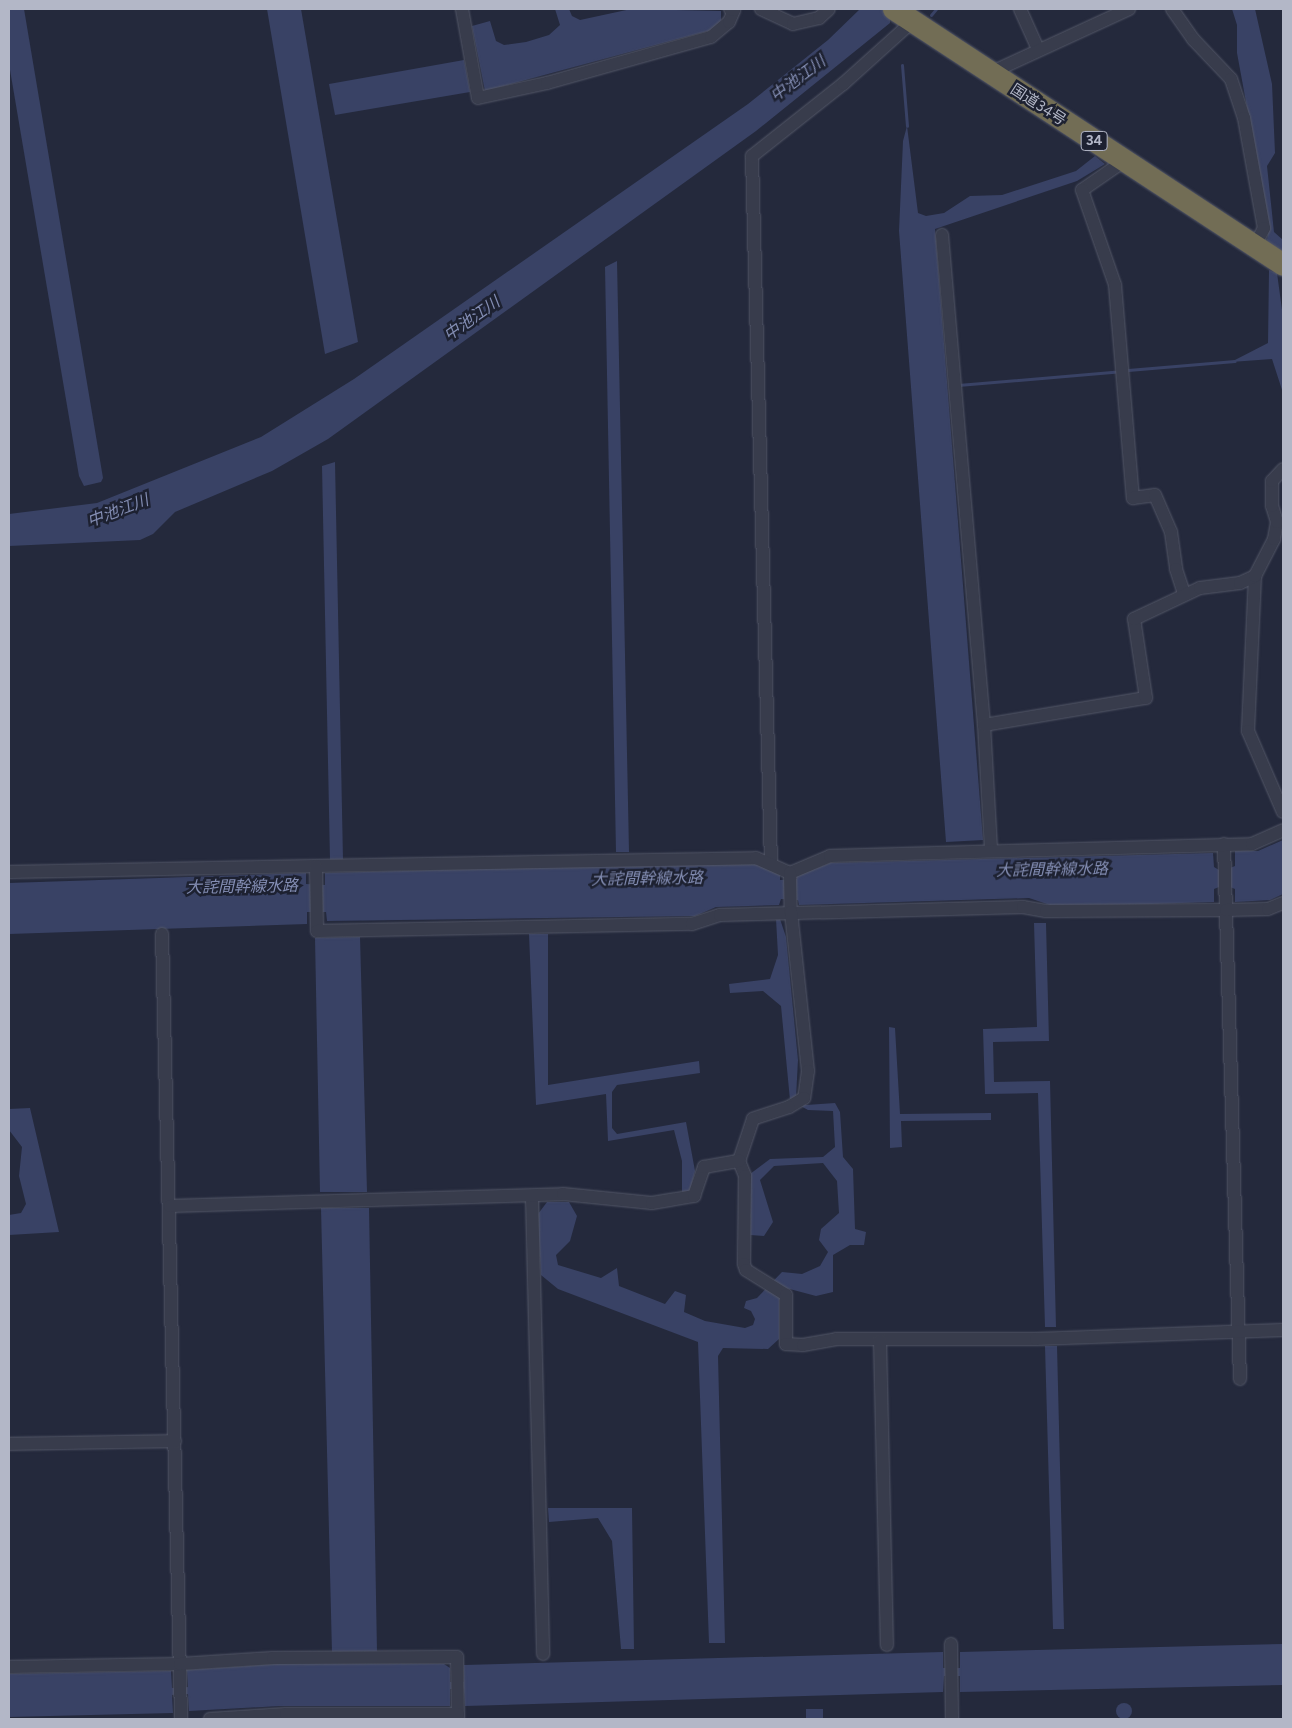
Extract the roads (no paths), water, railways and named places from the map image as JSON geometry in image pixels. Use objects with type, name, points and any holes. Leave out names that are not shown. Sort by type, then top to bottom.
[{"type":"highway","name":"国道34号","points":[[905,15],[1283,265]]},
{"type":"street","points":[[462,9],[478,98],[547,83],[712,37],[724,30],[732,9],[747,9]]},
{"type":"street","points":[[761,9],[794,24],[819,18],[829,9]]},
{"type":"street","points":[[1020,9],[1038,49]]},
{"type":"street","points":[[990,73],[1038,49],[1128,9]]},
{"type":"street","points":[[1172,9],[1193,39],[1230,79],[1244,118],[1264,228],[1255,246]]},
{"type":"street","points":[[771,864],[752,156],[843,84],[905,15]]},
{"type":"street","points":[[1124,161],[1082,190],[1115,285],[1133,498],[1156,495],[1171,532],[1176,569],[1184,594]]},
{"type":"street","points":[[942,235],[984,725],[991,849]]},
{"type":"street","points":[[1283,469],[1272,481],[1272,506],[1277,522],[1274,539],[1255,576],[1248,731],[1283,812]]},
{"type":"street","points":[[984,725],[1146,698],[1134,619],[1184,594],[1205,587],[1240,583],[1255,576]]},
{"type":"street","points":[[9,872],[756,858],[790,873],[830,856],[991,849],[1252,844],[1283,830]]},
{"type":"street","points":[[1224,844],[1236,1331],[1240,1379]]},
{"type":"street","points":[[316,866],[317,931],[692,924],[720,915],[791,907],[1023,907],[1046,911],[1226,910],[1268,909],[1283,903]]},
{"type":"street","points":[[790,873],[791,907],[808,1071],[804,1098],[789,1108],[753,1119],[739,1160],[745,1176],[744,1264],[746,1270],[786,1295],[786,1344],[880,1340],[1036,1339],[1283,1330]]},
{"type":"street","points":[[162,934],[181,1719]]},
{"type":"street","points":[[170,1206],[532,1197],[563,1194],[652,1203],[694,1196],[704,1168],[739,1160]]},
{"type":"street","points":[[532,1197],[543,1654]]},
{"type":"street","points":[[880,1340],[887,1645]]},
{"type":"street","points":[[9,1444],[175,1441]]},
{"type":"street","points":[[951,1644],[952,1719]]},
{"type":"street","points":[[9,1667],[180,1664],[273,1658],[457,1657],[458,1717],[286,1714],[210,1719]]},
{"type":"water","points":[[9,9],[24,9],[103,478],[101,482],[84,486],[79,476],[9,64]]},
{"type":"water","points":[[267,9],[301,9],[358,342],[325,354]]},
{"type":"water","points":[[555,9],[569,9],[572,16],[580,20],[631,9],[721,11],[721,20],[715,29],[485,91],[472,26],[490,21],[496,41],[504,45],[526,42],[549,35],[560,25]]},
{"type":"water","name":"中池江川","points":[[860,9],[881,9],[890,14],[890,23],[756,131],[328,439],[272,471],[175,512],[153,534],[140,540],[9,546],[9,514],[97,503],[261,437],[354,379],[748,104],[828,40]]},
{"type":"water","points":[[1232,9],[1255,9],[1272,84],[1275,153],[1267,166],[1274,232],[1283,240],[1283,255],[1271,247],[1267,240],[1269,227],[1237,53],[1237,25]]},
{"type":"water","points":[[464,60],[470,92],[335,115],[329,84]]},
{"type":"water","points":[[907,126],[918,213],[926,216],[944,213],[970,196],[1002,195],[1076,171],[1095,156],[1105,164],[1077,181],[935,229],[983,840],[946,842],[899,231],[903,141]]},
{"type":"water","points":[[617,261],[629,852],[616,852],[605,267]]},
{"type":"water","points":[[1269,270],[1277,273],[1283,317],[1283,393],[1272,359],[1231,362],[1268,343]]},
{"type":"water","points":[[335,462],[343,860],[330,860],[322,466]]},
{"type":"water","points":[[1283,840],[1283,894],[1270,900],[1235,902],[1235,889],[1230,887],[1230,868],[1235,866],[1235,851],[1258,851]]},
{"type":"water","name":"大詫間幹線水路","points":[[1213,853],[1214,867],[1219,870],[1219,887],[1214,889],[1214,902],[1056,907],[1029,898],[799,905],[798,900],[781,899],[779,905],[716,907],[695,916],[327,921],[326,912],[307,912],[307,924],[9,934],[9,883],[306,873],[306,884],[325,885],[325,873],[751,862],[780,873],[780,880],[797,879],[797,876],[830,863]]},
{"type":"water","points":[[776,919],[780,919],[786,937],[798,1060],[796,1098],[806,1105],[835,1103],[840,1112],[843,1157],[853,1169],[855,1229],[866,1232],[864,1245],[850,1245],[833,1255],[833,1292],[816,1296],[786,1288],[779,1300],[779,1339],[768,1349],[723,1348],[718,1356],[725,1643],[709,1643],[698,1342],[558,1289],[541,1275],[538,1214],[547,1202],[569,1202],[577,1216],[570,1241],[556,1255],[558,1265],[601,1278],[617,1268],[619,1286],[665,1304],[675,1291],[686,1295],[684,1312],[705,1321],[745,1328],[753,1325],[755,1319],[751,1311],[744,1308],[746,1301],[757,1298],[782,1272],[802,1274],[820,1266],[828,1252],[819,1240],[821,1229],[839,1213],[837,1181],[823,1163],[774,1166],[760,1180],[773,1222],[764,1236],[750,1235],[750,1174],[770,1159],[823,1157],[835,1147],[833,1111],[808,1110],[790,1100],[781,1006],[763,991],[730,993],[729,984],[770,979],[778,955]]},
{"type":"water","points":[[1034,923],[1046,923],[1049,1041],[993,1042],[994,1082],[1050,1081],[1056,1327],[1045,1327],[1038,1093],[985,1094],[983,1029],[1037,1027]]},
{"type":"water","points":[[529,934],[548,934],[548,1085],[699,1061],[700,1073],[617,1085],[612,1092],[612,1128],[617,1134],[686,1122],[695,1171],[690,1191],[682,1194],[682,1161],[674,1130],[608,1141],[606,1094],[536,1105]]},
{"type":"water","points":[[360,937],[367,1192],[320,1192],[315,938]]},
{"type":"water","points":[[889,1027],[895,1028],[900,1114],[991,1113],[991,1120],[901,1121],[902,1147],[890,1148]]},
{"type":"water","points":[[30,1108],[59,1232],[9,1235],[9,1215],[21,1213],[26,1204],[19,1176],[22,1147],[9,1130],[9,1109]]},
{"type":"water","points":[[321,1208],[369,1208],[377,1652],[332,1653]]},
{"type":"water","points":[[1045,1346],[1057,1346],[1064,1629],[1053,1629]]},
{"type":"water","points":[[548,1508],[632,1508],[634,1649],[621,1649],[612,1541],[598,1518],[549,1522]]},
{"type":"water","points":[[1283,1644],[1283,1685],[960,1692],[960,1676],[944,1676],[943,1692],[465,1706],[464,1689],[450,1689],[450,1706],[279,1706],[189,1711],[188,1694],[172,1695],[173,1713],[9,1717],[9,1674],[171,1671],[172,1688],[188,1687],[187,1670],[278,1664],[444,1664],[450,1668],[450,1682],[464,1682],[464,1665],[943,1652],[943,1668],[960,1668],[960,1652]]},
{"type":"water","points":[[1124,1703],[1132,1711],[1124,1719],[1116,1711]]},
{"type":"water","points":[[806,1709],[823,1709],[823,1719],[806,1719]]},
{"type":"waterway","points":[[931,15],[936,9]]},
{"type":"waterway","points":[[902,65],[907,126]]},
{"type":"waterway","points":[[1128,370],[1235,361]]},
{"type":"waterway","points":[[958,385],[1114,372]]}]
